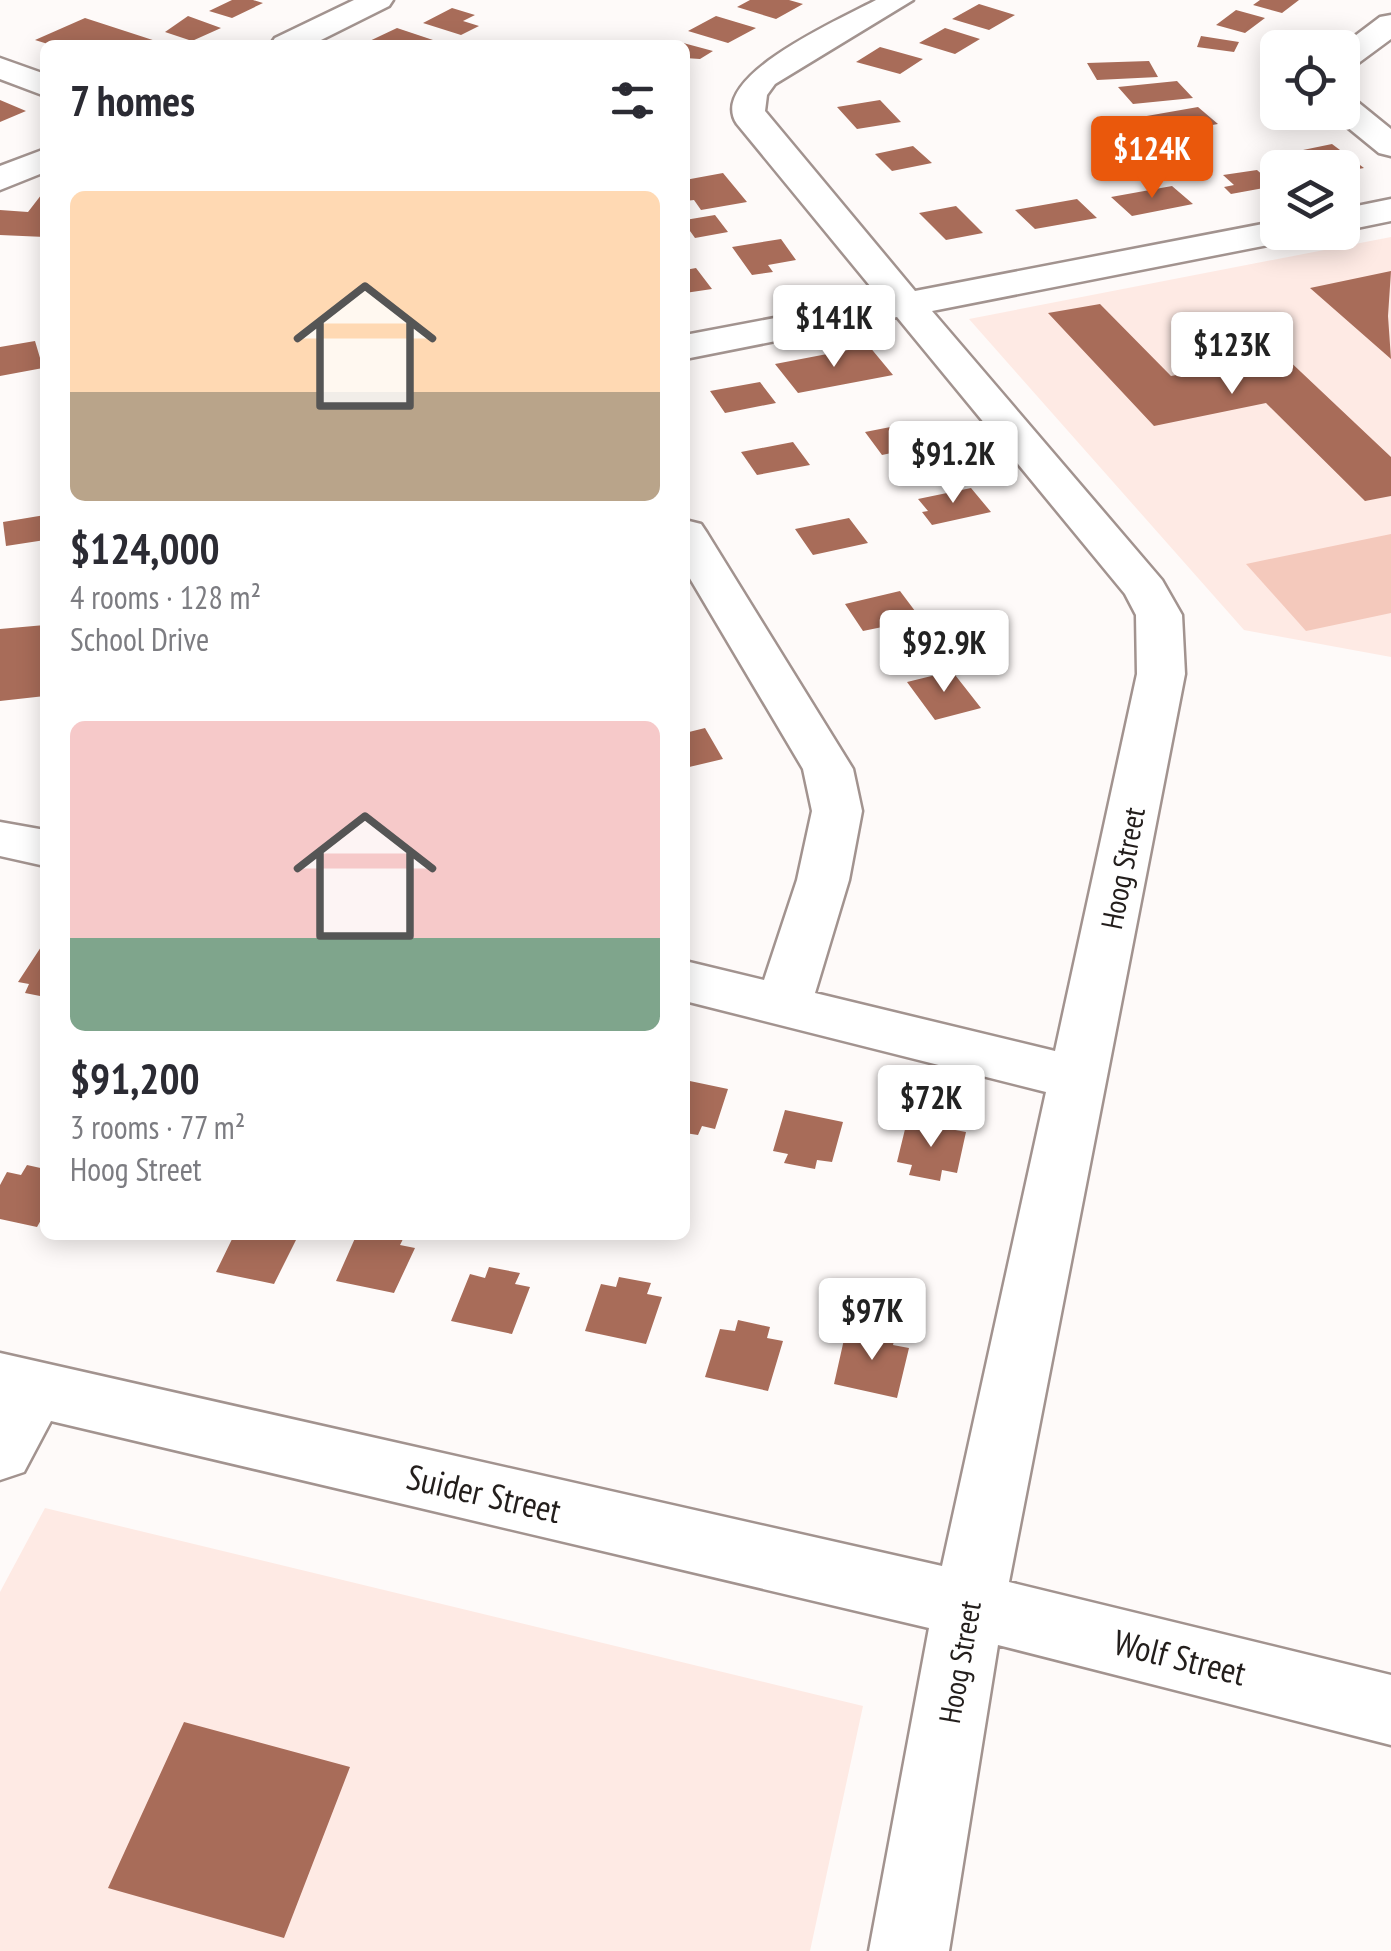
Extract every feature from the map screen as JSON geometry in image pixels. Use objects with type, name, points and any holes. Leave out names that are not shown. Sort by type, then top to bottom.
[{"type":"street","points":[[296,40],[378,0]]},
{"type":"street","name":"Hoog Street","points":[[898,0],[764,77],[752,88],[746,105],[749,117],[1128,566],[1158,615],[1161,674],[969,1605],[909,1951]]},
{"type":"street","points":[[1360,47],[1391,24]]},
{"type":"street","points":[[0,68],[40,84]]},
{"type":"street","points":[[1360,121],[1391,146]]},
{"type":"street","points":[[0,179],[40,161]]},
{"type":"street","points":[[1360,216],[1391,210]]},
{"type":"street","points":[[690,346],[1260,235]]},
{"type":"street","points":[[690,541],[828,769],[834,797],[836,812],[823,880],[784,1004]]},
{"type":"street","points":[[0,839],[40,847]]},
{"type":"street","points":[[690,982],[1080,1079]]},
{"type":"street","points":[[0,1450],[17,1385]]},
{"type":"street","name":"Suider Street","points":[[17,1385],[969,1605]]},
{"type":"street","name":"Wolf Street","points":[[969,1605],[1391,1710]]},
{"type":"shaded area","points":[[1391,237],[1391,657],[1244,630],[969,319],[1324,250],[1360,250],[1360,243]]},
{"type":"shaded area","points":[[1391,534],[1391,613],[1306,631],[1246,564]]},
{"type":"shaded area","points":[[45,1508],[863,1706],[810,1951],[0,1951],[0,1592]]},
{"type":"building","points":[[232,0],[263,3],[232,18],[209,11]]},
{"type":"building","points":[[750,0],[803,4],[776,19],[737,7]]},
{"type":"building","points":[[1260,0],[1299,0],[1282,13],[1253,5]]},
{"type":"building","points":[[979,4],[1015,15],[989,30],[952,19]]},
{"type":"building","points":[[452,8],[475,15],[463,21],[479,26],[461,35],[423,23]]},
{"type":"building","points":[[1236,10],[1265,18],[1245,33],[1216,25]]},
{"type":"building","points":[[188,16],[221,28],[194,40],[165,32]]},
{"type":"building","points":[[716,16],[756,28],[728,43],[688,31]]},
{"type":"building","points":[[85,18],[153,40],[40,42],[35,40]]},
{"type":"building","points":[[397,28],[433,40],[372,40]]},
{"type":"building","points":[[945,28],[980,39],[955,54],[919,43]]},
{"type":"building","points":[[1201,36],[1239,42],[1234,52],[1197,47]]},
{"type":"building","points":[[690,45],[713,51],[700,59],[690,58]]},
{"type":"building","points":[[880,47],[923,59],[900,74],[856,62]]},
{"type":"building","points":[[1149,61],[1158,77],[1097,80],[1087,63]]},
{"type":"building","points":[[1177,81],[1193,98],[1133,104],[1118,87]]},
{"type":"building","points":[[0,100],[26,111],[0,122]]},
{"type":"building","points":[[880,100],[901,122],[857,129],[837,107]]},
{"type":"building","points":[[1198,107],[1218,124],[1161,134],[1141,117]]},
{"type":"building","points":[[1332,144],[1340,150],[1303,150]]},
{"type":"building","points":[[913,146],[932,163],[892,171],[875,154]]},
{"type":"building","points":[[1257,170],[1260,189],[1231,194],[1224,187],[1234,185],[1223,175]]},
{"type":"building","points":[[723,173],[747,202],[701,210],[690,200],[690,179]]},
{"type":"building","points":[[1172,186],[1193,204],[1132,216],[1111,197]]},
{"type":"building","points":[[40,196],[40,237],[0,235],[0,210],[28,212]]},
{"type":"building","points":[[1077,199],[1097,218],[1035,229],[1015,210]]},
{"type":"building","points":[[956,206],[983,233],[946,240],[919,213]]},
{"type":"building","points":[[715,215],[728,232],[695,238],[690,231],[690,219]]},
{"type":"building","points":[[781,239],[796,260],[768,265],[773,272],[752,275],[732,247]]},
{"type":"building","points":[[696,268],[712,289],[690,292],[690,269]]},
{"type":"building","points":[[1391,271],[1388,316],[1391,359],[1310,288]]},
{"type":"building","points":[[1100,304],[1171,376],[1283,355],[1391,457],[1391,496],[1365,501],[1266,403],[1154,426],[1048,313]]},
{"type":"building","points":[[35,341],[40,369],[0,376],[0,347]]},
{"type":"building","points":[[869,346],[893,375],[798,393],[775,364]]},
{"type":"building","points":[[760,382],[776,403],[725,413],[710,391]]},
{"type":"building","points":[[916,422],[934,444],[882,455],[865,432]]},
{"type":"building","points":[[793,442],[810,465],[757,475],[741,452]]},
{"type":"building","points":[[971,488],[991,512],[932,525],[922,512],[928,511],[918,499]]},
{"type":"building","points":[[40,516],[40,541],[6,546],[3,522]]},
{"type":"building","points":[[849,518],[868,543],[813,555],[795,529]]},
{"type":"building","points":[[900,591],[921,619],[863,631],[845,604]]},
{"type":"building","points":[[40,625],[40,697],[0,701],[0,629]]},
{"type":"building","points":[[952,671],[981,708],[935,720],[907,682]]},
{"type":"building","points":[[705,728],[723,759],[690,767],[690,732]]},
{"type":"building","points":[[40,949],[40,996],[25,993],[29,984],[18,982]]},
{"type":"building","points":[[690,1081],[728,1089],[715,1129],[702,1126],[698,1135],[690,1134]]},
{"type":"building","points":[[785,1110],[843,1122],[832,1162],[817,1160],[815,1169],[784,1163],[788,1154],[773,1151]]},
{"type":"building","points":[[907,1121],[966,1132],[957,1173],[942,1170],[940,1181],[909,1175],[912,1165],[897,1162]]},
{"type":"building","points":[[27,1165],[40,1168],[37,1227],[0,1219],[0,1185],[7,1172],[21,1175]]},
{"type":"building","points":[[232,1240],[296,1240],[274,1284],[216,1272]]},
{"type":"building","points":[[354,1240],[402,1240],[400,1245],[415,1248],[394,1293],[336,1281]]},
{"type":"building","points":[[489,1267],[520,1273],[515,1284],[530,1287],[512,1334],[451,1321],[470,1274],[485,1278]]},
{"type":"building","points":[[619,1277],[651,1283],[647,1294],[662,1297],[646,1344],[585,1331],[601,1284],[616,1287]]},
{"type":"building","points":[[738,1320],[770,1327],[767,1338],[783,1341],[768,1391],[705,1377],[720,1329],[735,1331]]},
{"type":"building","points":[[864,1327],[896,1334],[893,1345],[909,1348],[897,1398],[834,1384],[845,1335],[861,1338]]},
{"type":"building","points":[[184,1722],[350,1767],[284,1938],[108,1888]]}]
